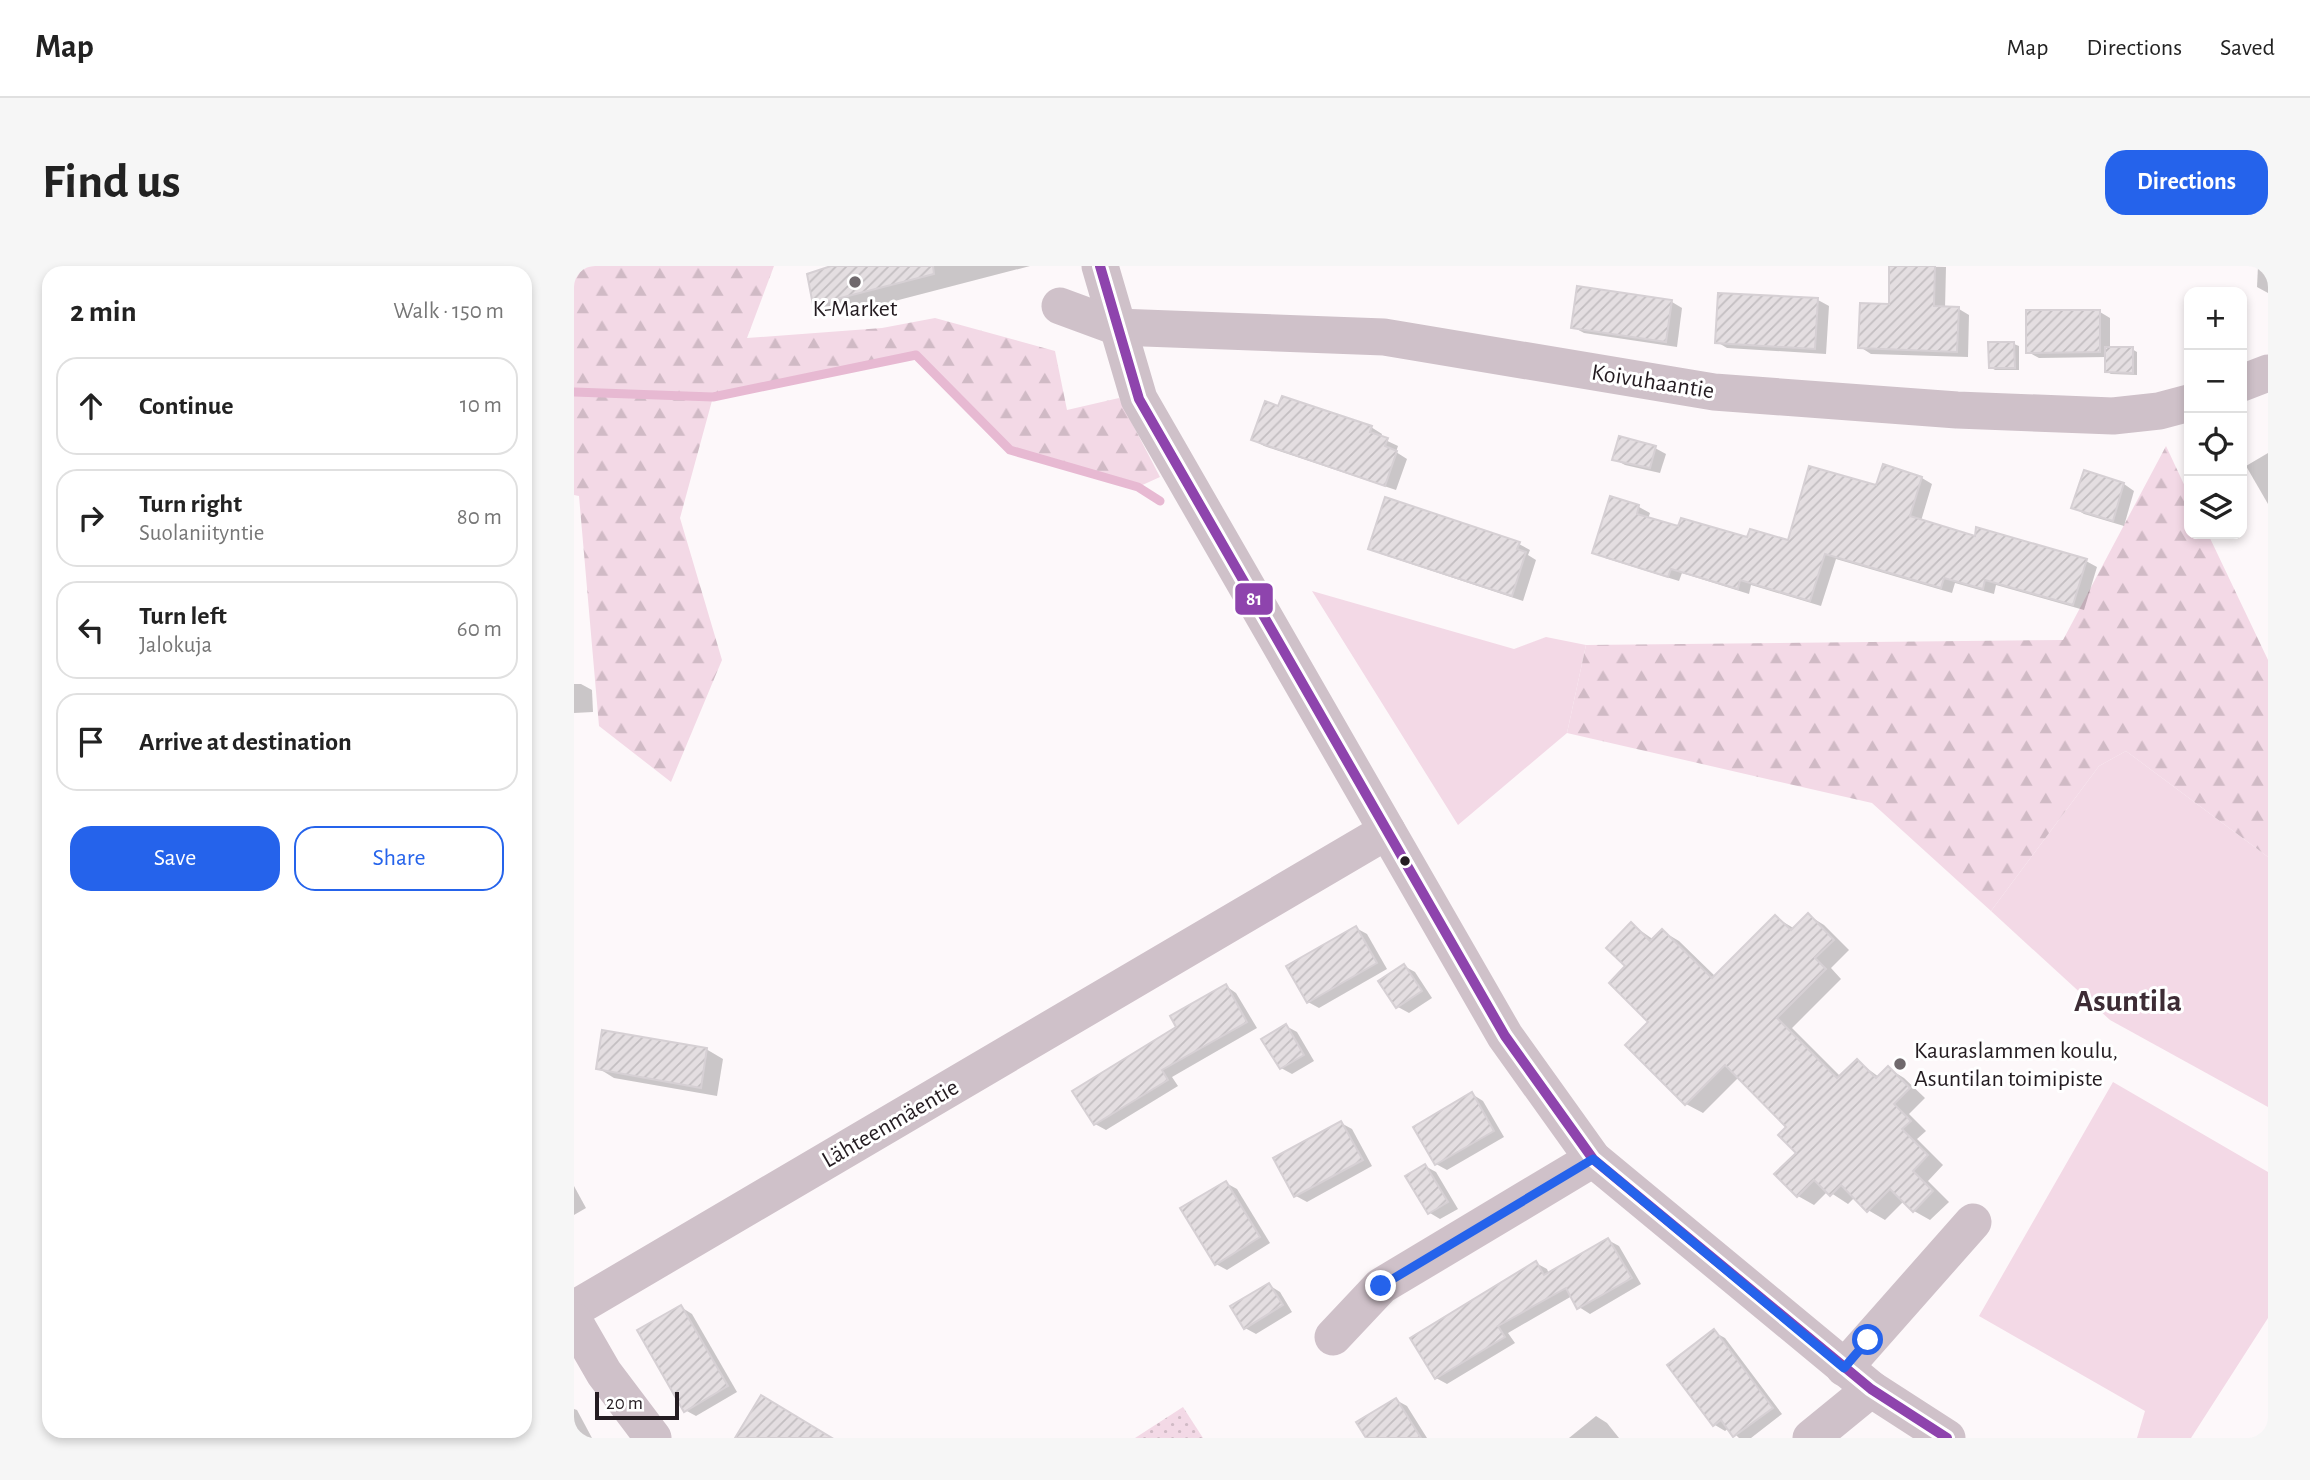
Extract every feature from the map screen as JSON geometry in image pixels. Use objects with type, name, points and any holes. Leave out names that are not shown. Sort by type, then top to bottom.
[{"type":"street","points":[[1100,266],[1139,399],[1505,1036],[1593,1159],[1857,1378],[1947,1438]]},
{"type":"street","name":"Koivuhaantie","points":[[1060,306],[1117,327],[1384,337],[1714,392],[1957,410],[2113,416],[2159,411],[2184,404]]},
{"type":"street","points":[[2247,381],[2268,373]]},
{"type":"street","name":"Lähteenmäentie","points":[[574,1309],[1387,831]]},
{"type":"street","points":[[1333,1337],[1381,1286],[1593,1159]]},
{"type":"street","points":[[1811,1438],[1973,1222]]},
{"type":"street","points":[[574,1321],[604,1373],[653,1438]]},
{"type":"green space","points":[[574,266],[774,266],[747,338],[882,328],[935,318],[1055,351],[1067,410],[1119,398],[1160,477],[1138,487],[1010,450],[916,355],[713,397],[680,518],[722,660],[671,782],[599,726],[579,496],[574,495]]},
{"type":"green space","points":[[2166,446],[2184,484],[2184,539],[2210,539],[2268,660],[2268,857],[2126,751],[2099,766],[1991,911],[1872,803],[1567,733],[1586,645],[2063,640]]},
{"type":"green space","points":[[1312,591],[1514,649],[1546,637],[1586,645],[1567,733],[1458,825]]},
{"type":"green space","points":[[2126,751],[2268,857],[2268,1107],[2110,1020],[1991,911],[2099,766]]},
{"type":"green space","points":[[2113,1082],[2268,1172],[2268,1318],[2191,1438],[2137,1438],[2145,1411],[1979,1316]]},
{"type":"green space","points":[[1183,1407],[1203,1438],[1135,1438]]},
{"type":"building","name":"K-Market","points":[[831,266],[933,266],[934,274],[813,305],[807,274]]},
{"type":"building","points":[[1889,266],[1935,266],[1934,306],[1959,307],[1957,352],[1858,348],[1860,303],[1889,304]]},
{"type":"building","points":[[1577,286],[1672,300],[1666,342],[1571,328]]},
{"type":"building","points":[[1718,293],[1818,298],[1815,349],[1715,343]]},
{"type":"building","points":[[2026,310],[2100,310],[2100,352],[2026,353]]},
{"type":"building","points":[[1988,342],[2014,342],[2015,368],[1989,368]]},
{"type":"building","points":[[2105,347],[2133,347],[2133,373],[2105,372]]},
{"type":"building","points":[[1282,396],[1372,426],[1370,432],[1388,438],[1385,446],[1397,451],[1385,486],[1251,440],[1265,401],[1278,406]]},
{"type":"building","points":[[1619,436],[1656,446],[1650,468],[1612,460]]},
{"type":"building","points":[[1883,464],[1922,477],[1910,516],[1975,536],[1976,527],[2087,559],[2073,605],[1985,580],[1983,589],[1944,578],[1941,588],[1825,554],[1810,601],[1740,580],[1738,589],[1671,569],[1668,577],[1592,553],[1610,496],[1639,505],[1637,514],[1678,526],[1681,518],[1747,537],[1750,529],[1788,540],[1809,466],[1876,485]]},
{"type":"building","points":[[2084,470],[2124,483],[2113,521],[2071,508]]},
{"type":"building","points":[[1385,497],[1520,542],[1517,549],[1526,552],[1512,596],[1368,549]]},
{"type":"building","points":[[1808,913],[1834,940],[1815,958],[1826,969],[1777,1018],[1837,1078],[1857,1059],[1876,1078],[1888,1066],[1910,1088],[1894,1104],[1911,1121],[1902,1129],[1928,1155],[1913,1171],[1933,1191],[1913,1212],[1890,1189],[1867,1212],[1841,1185],[1830,1196],[1814,1180],[1797,1197],[1774,1174],[1796,1153],[1778,1135],[1786,1127],[1725,1065],[1685,1105],[1625,1045],[1648,1022],[1609,983],[1625,966],[1606,948],[1631,922],[1650,941],[1662,929],[1712,978],[1775,915],[1791,930]]},
{"type":"building","points":[[1356,926],[1377,963],[1307,1003],[1286,966]]},
{"type":"building","points":[[1404,964],[1422,991],[1396,1008],[1378,981]]},
{"type":"building","points":[[1226,984],[1247,1022],[1162,1070],[1168,1080],[1094,1125],[1072,1091],[1176,1027],[1170,1016]]},
{"type":"building","points":[[1286,1024],[1304,1055],[1280,1069],[1261,1039]]},
{"type":"building","points":[[602,1030],[707,1048],[701,1088],[596,1069]]},
{"type":"building","points":[[1472,1092],[1494,1131],[1435,1165],[1413,1127]]},
{"type":"building","points":[[1341,1121],[1363,1160],[1294,1197],[1273,1158]]},
{"type":"building","points":[[1425,1164],[1448,1202],[1428,1214],[1405,1176]]},
{"type":"building","points":[[1226,1181],[1260,1237],[1215,1265],[1180,1208]]},
{"type":"building","points":[[1608,1238],[1632,1278],[1577,1309],[1566,1288],[1498,1326],[1505,1337],[1435,1379],[1410,1338],[1536,1261],[1544,1275]]},
{"type":"building","points":[[1269,1283],[1283,1305],[1244,1329],[1230,1306]]},
{"type":"building","points":[[681,1305],[728,1386],[684,1412],[637,1330]]},
{"type":"building","points":[[1714,1329],[1773,1408],[1733,1437],[1721,1420],[1713,1426],[1667,1365]]},
{"type":"building","points":[[761,1395],[832,1438],[735,1438]]},
{"type":"building","points":[[1396,1398],[1421,1438],[1366,1438],[1356,1422]]},
{"type":"waterway","points":[[574,392],[713,397],[916,355],[1010,450],[1138,487],[1160,501]]},
{"type":"transit line","name":"81","points":[[1100,266],[1139,399],[1505,1036],[1593,1159],[1871,1389],[1947,1438]]},
{"type":"place","name":"K-Market","points":[[855,282]]},
{"type":"place","name":"Kauraslammen koulu, Asuntilan toimipiste","points":[[1900,1064]]},
{"type":"district","name":"Asuntila","points":[[2128,1000]]},
{"type":"route","points":[[1381,1286],[1593,1159],[1844,1368],[1868,1340]]}]
